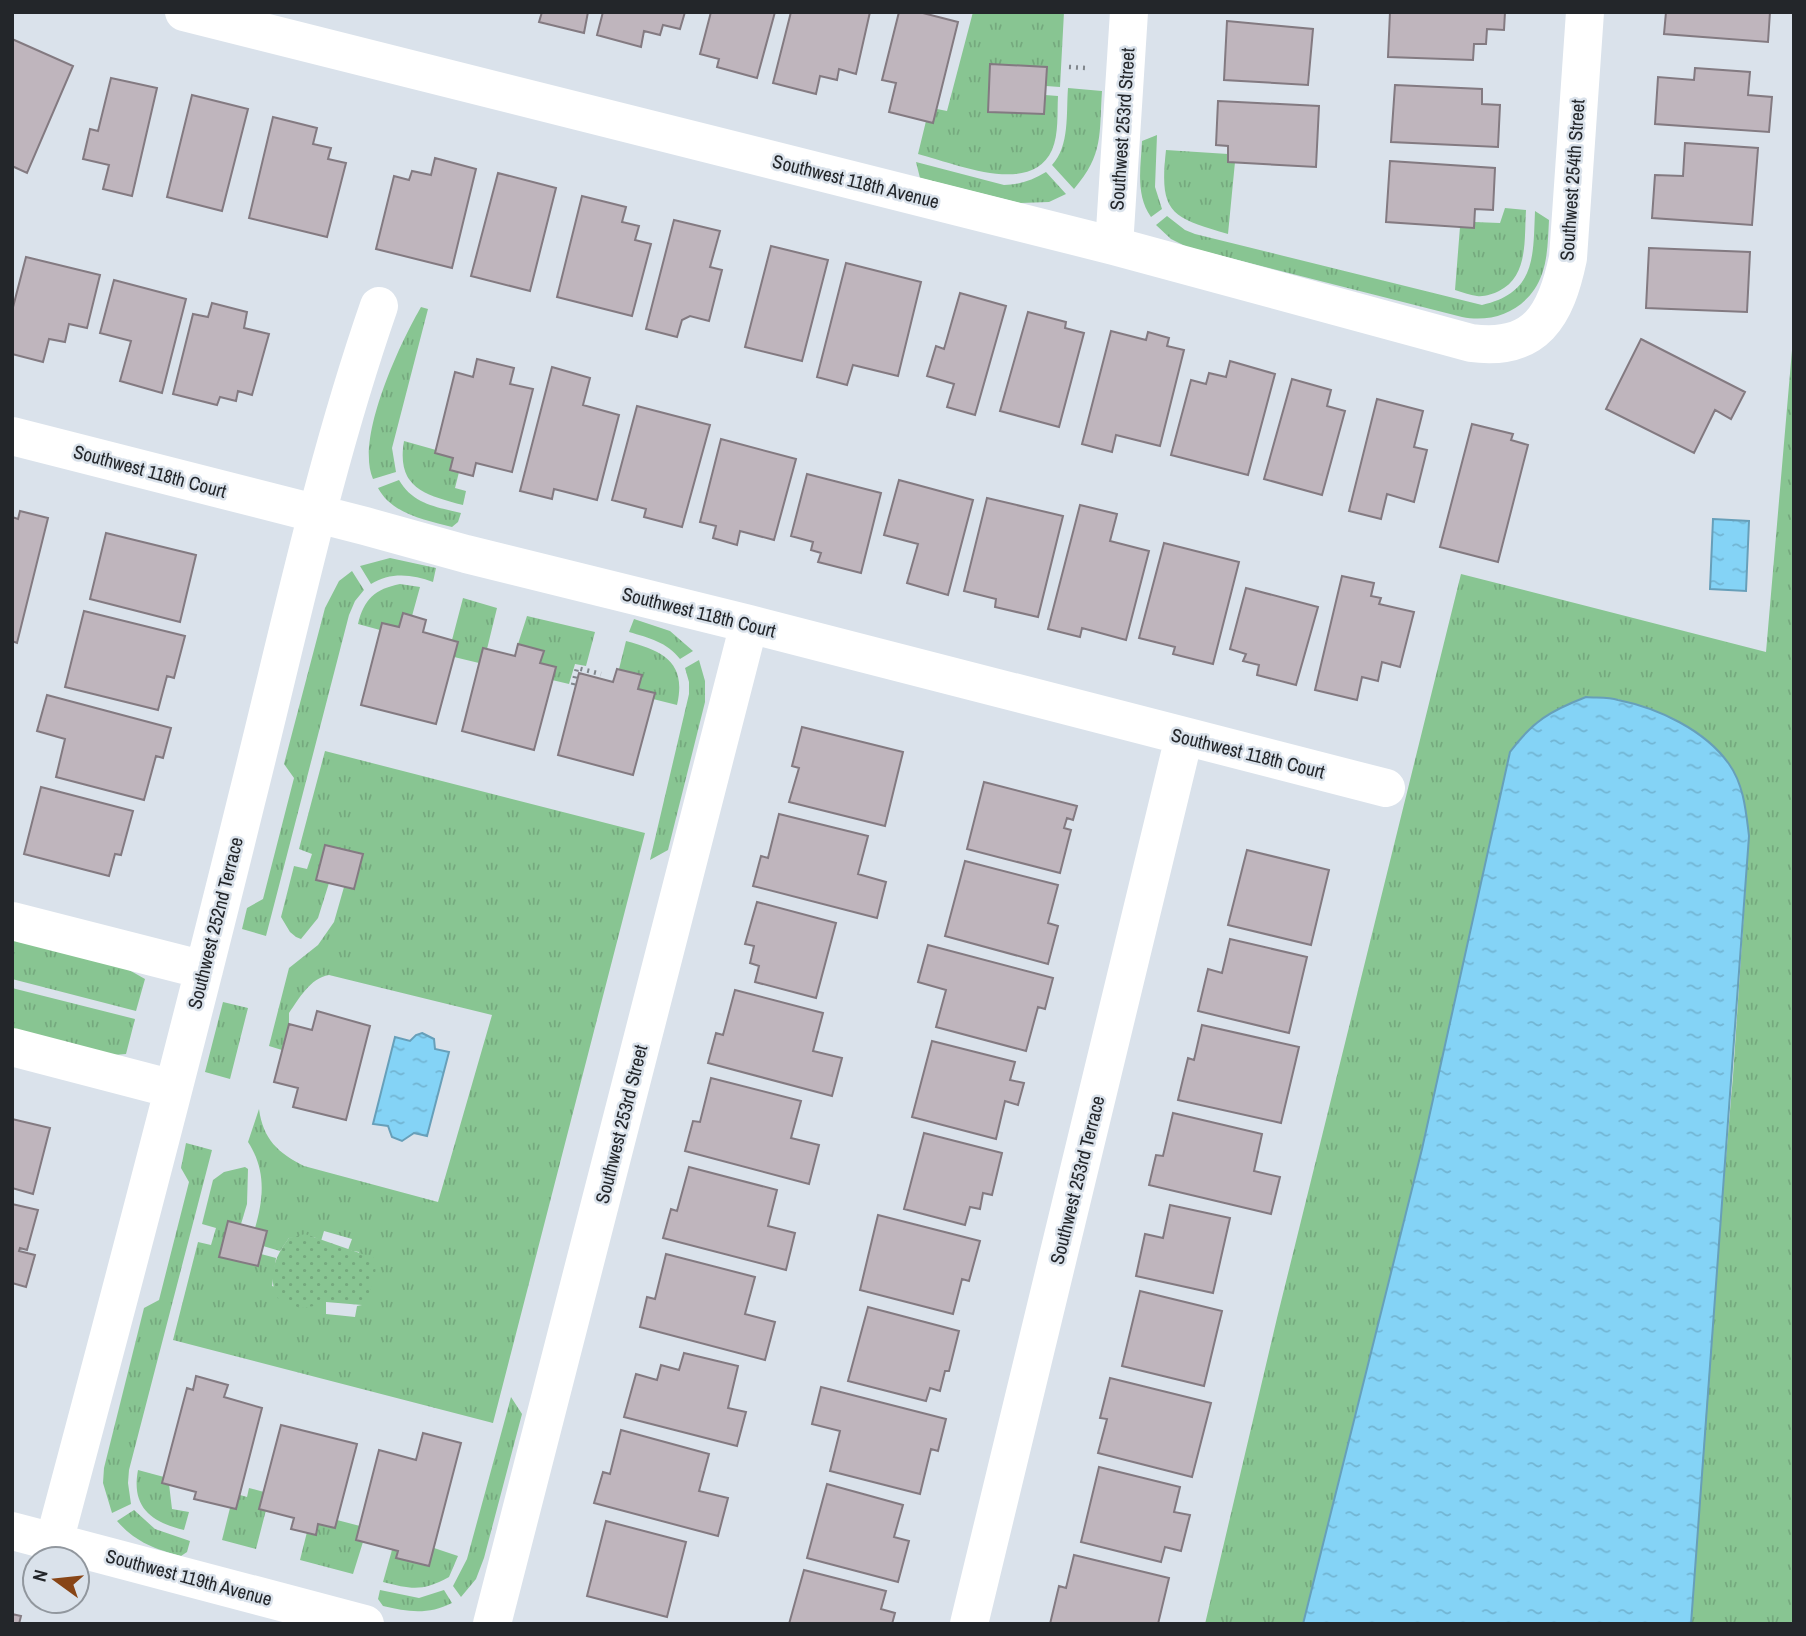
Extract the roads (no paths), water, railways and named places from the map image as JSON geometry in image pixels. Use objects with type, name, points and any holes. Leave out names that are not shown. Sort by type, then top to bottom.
[{"type":"street","name":"Southwest 118th Avenue","points":[[184,12],[1114,246],[1471,344],[1496,346],[1527,336]]},
{"type":"street","name":"Southwest 253rd Street","points":[[1114,246],[1129,12]]},
{"type":"street","name":"Southwest 254th Street","points":[[1527,336],[1557,301],[1568,258],[1585,12]]},
{"type":"street","name":"Southwest 252nd Terrace","points":[[54,1542],[204,970],[317,514],[353,382],[379,306]]},
{"type":"street","name":"Southwest 118th Court","points":[[12,436],[466,555],[749,624],[1387,788]]},
{"type":"street","name":"Southwest 253rd Street","points":[[492,1624],[749,624]]},
{"type":"street","name":"Southwest 253rd Terrace","points":[[969,1624],[1184,737]]},
{"type":"street","points":[[12,920],[204,970]]},
{"type":"street","points":[[12,1047],[173,1089]]},
{"type":"street","name":"Southwest 119th Avenue","points":[[12,1531],[365,1624]]},
{"type":"water","points":[[1713,519],[1749,521],[1746,591],[1710,589]]},
{"type":"water","points":[[1586,697],[1614,699],[1649,709],[1680,722],[1707,741],[1729,764],[1738,781],[1744,799],[1749,836],[1691,1624],[1303,1624],[1422,1149],[1510,752],[1543,718]]},
{"type":"water","points":[[422,1033],[434,1039],[435,1049],[449,1052],[427,1136],[414,1133],[402,1141],[392,1137],[388,1126],[373,1124],[395,1037],[410,1041]]}]
